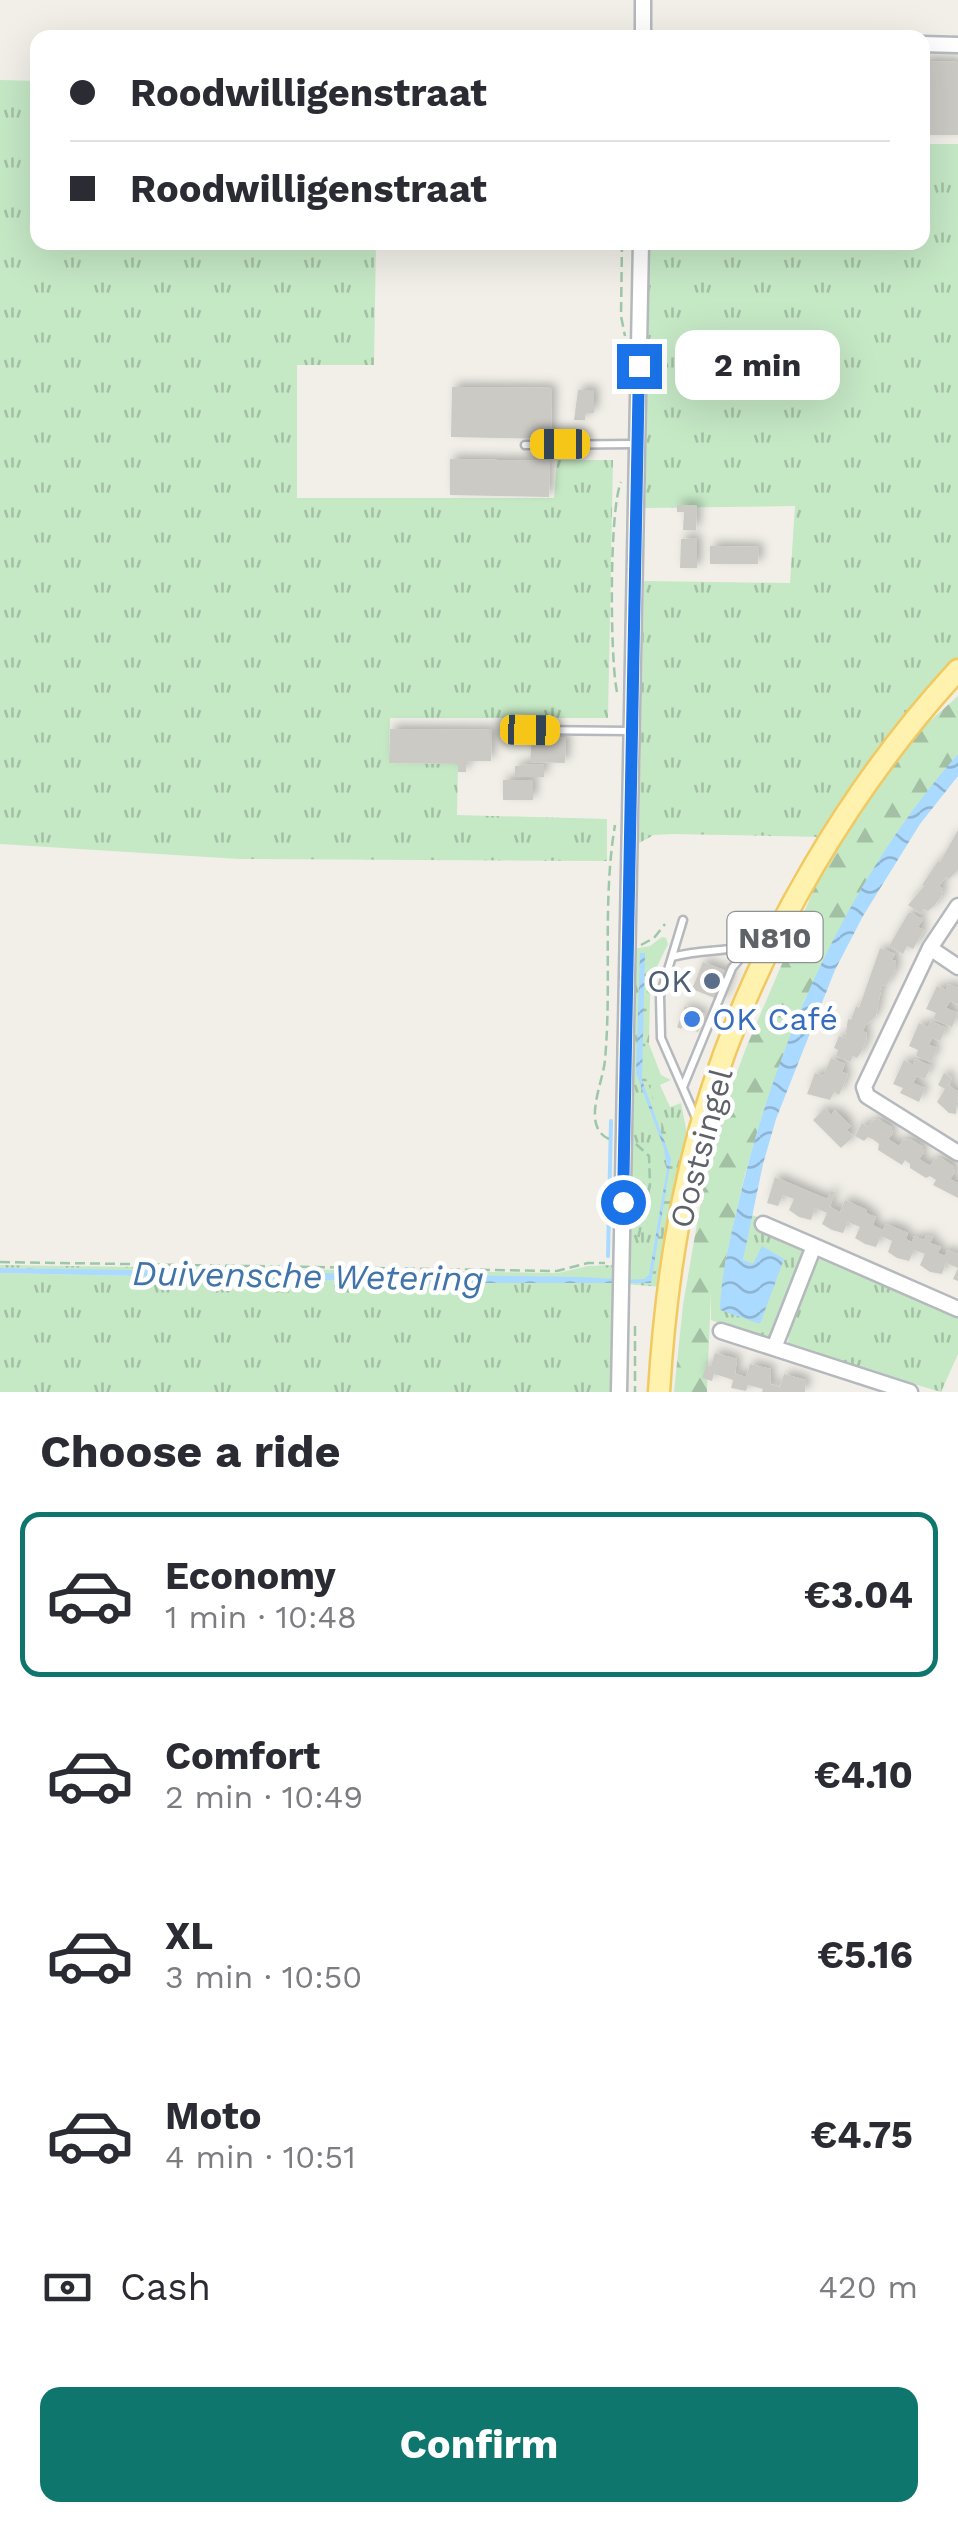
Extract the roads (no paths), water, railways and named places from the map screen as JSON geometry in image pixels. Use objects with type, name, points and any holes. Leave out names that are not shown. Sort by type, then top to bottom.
[{"type":"main road","name":"Oostsingel","points":[[659,1392],[676,1245],[713,1086],[775,936],[865,789],[904,734],[958,670]]},
{"type":"street","points":[[643,0],[643,30]]},
{"type":"street","points":[[930,44],[958,45]]},
{"type":"street","points":[[619,1392],[641,250]]},
{"type":"street","points":[[958,906],[930,948],[864,1087],[867,1096],[958,1153]]},
{"type":"street","points":[[930,948],[958,966]]},
{"type":"street","points":[[763,1224],[958,1309]]},
{"type":"street","points":[[774,1348],[814,1246]]},
{"type":"street","points":[[721,1331],[910,1392]]},
{"type":"lane","points":[[526,445],[638,444]]},
{"type":"lane","points":[[530,730],[632,732]]},
{"type":"lane","points":[[683,920],[660,996],[662,1038],[702,1130]]},
{"type":"lane","points":[[682,1090],[732,968],[748,949],[775,936]]},
{"type":"lane","points":[[672,957],[695,950],[748,949]]},
{"type":"water","points":[[958,754],[958,776],[920,824],[835,970],[776,1119],[743,1260],[753,1264],[762,1246],[784,1259],[760,1324],[720,1310],[726,1257],[738,1205],[754,1144],[795,1024],[850,909],[882,854]]},
{"type":"water","points":[[640,953],[645,953],[642,1080],[671,1159],[651,1283],[626,1283],[649,1275],[667,1169],[664,1148],[636,1073]]},
{"type":"water","name":"Duivensche Wetering","points":[[0,1268],[579,1277],[616,1279],[616,1283],[0,1273]]},
{"type":"waterway","points":[[608,1256],[611,1121]]},
{"type":"place","name":"OK","points":[[712,981]]},
{"type":"place","name":"OK Café","points":[[692,1019]]}]
